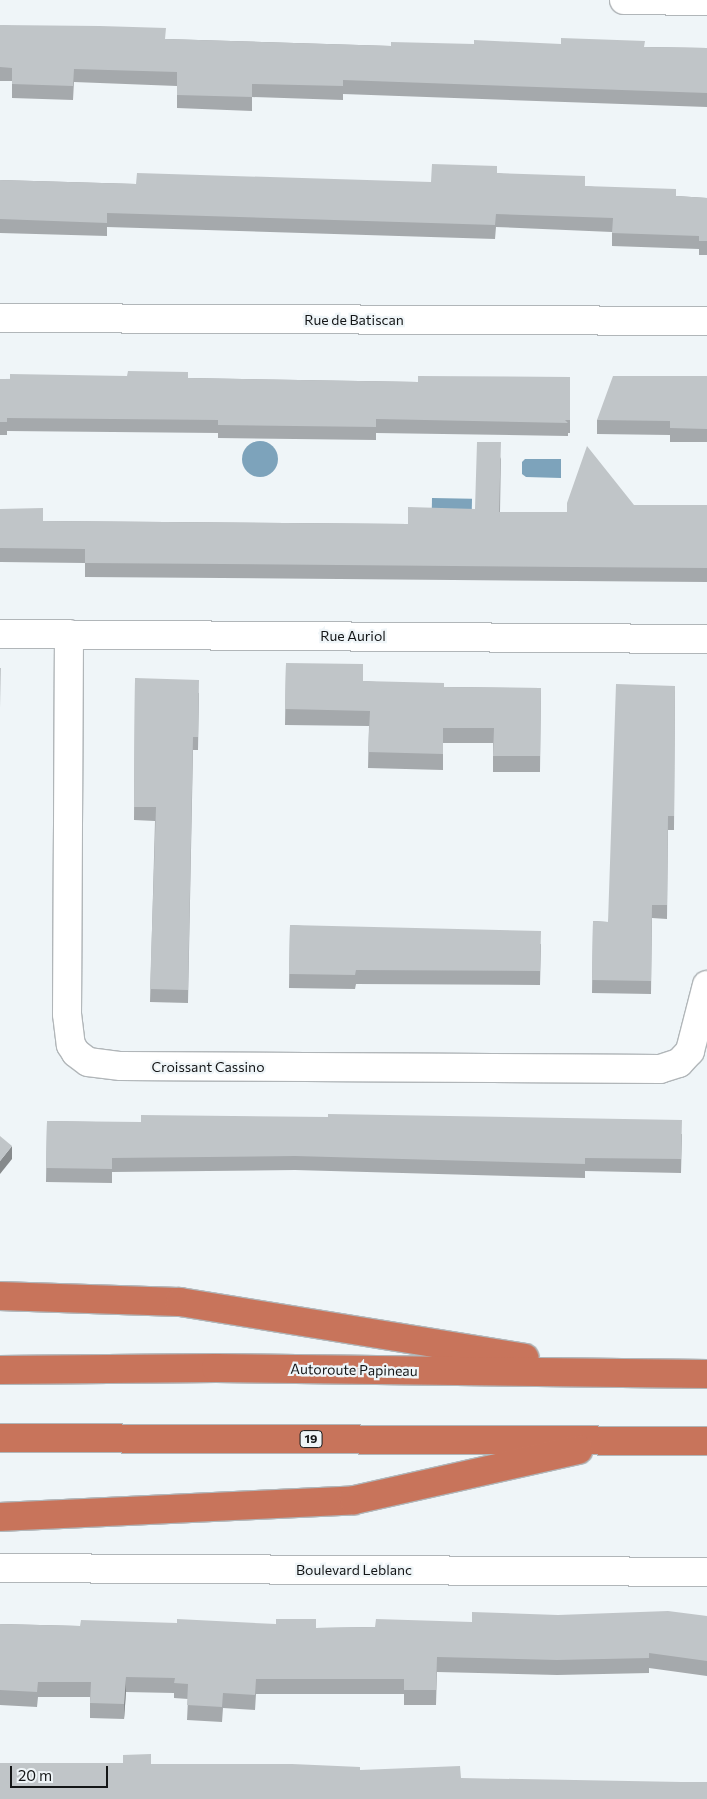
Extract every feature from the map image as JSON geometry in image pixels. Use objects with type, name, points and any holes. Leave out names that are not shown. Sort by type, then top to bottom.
[{"type":"highway","points":[[0,1296],[180,1302],[617,1374]]},
{"type":"highway","name":"Autoroute Papineau","points":[[0,1370],[216,1368],[707,1374]]},
{"type":"highway","name":"19","points":[[0,1438],[707,1441]]},
{"type":"highway","points":[[0,1517],[354,1500],[623,1440]]},
{"type":"street","points":[[624,0],[707,1]]},
{"type":"street","name":"Rue de Batiscan","points":[[0,318],[707,321]]},
{"type":"street","name":"Rue Auriol","points":[[0,634],[707,639]]},
{"type":"street","name":"Croissant Cassino","points":[[69,634],[67,1014],[71,1045],[76,1053],[88,1062],[121,1066],[660,1069],[679,1063],[690,1051],[707,985]]},
{"type":"street","name":"Boulevard Leblanc","points":[[0,1568],[707,1572]]},
{"type":"water","points":[[260,441],[267,442],[273,446],[277,452],[277,466],[273,472],[267,476],[260,477],[253,476],[247,472],[243,466],[242,459],[243,452],[247,446],[253,442]]},
{"type":"water","points":[[525,459],[561,459],[561,478],[526,477],[522,474],[522,462]]},
{"type":"water","points":[[432,498],[472,499],[472,519],[432,518]]},
{"type":"building","points":[[0,25],[166,28],[165,39],[391,46],[391,42],[474,44],[474,40],[561,44],[561,38],[645,41],[644,47],[707,48],[707,93],[343,80],[343,86],[252,84],[252,97],[177,95],[177,72],[74,69],[73,86],[12,84],[12,68],[0,67]]},
{"type":"building","points":[[432,164],[497,166],[497,173],[585,176],[585,186],[676,189],[676,196],[707,198],[707,241],[699,241],[699,236],[612,233],[613,218],[496,214],[495,225],[107,213],[107,223],[0,219],[0,180],[136,184],[137,173],[431,182]]},
{"type":"building","points":[[128,371],[188,372],[188,378],[418,382],[418,376],[570,377],[570,420],[565,420],[568,423],[376,419],[376,427],[218,425],[218,420],[7,418],[7,422],[0,422],[0,379],[10,379],[10,374],[127,376]]},
{"type":"building","points":[[613,376],[707,376],[707,429],[670,428],[670,421],[597,420]]},
{"type":"building","points":[[477,442],[501,442],[499,512],[567,512],[567,503],[587,446],[634,505],[707,505],[707,568],[85,563],[85,549],[0,548],[0,509],[43,508],[43,521],[408,524],[408,507],[475,509]]},
{"type":"building","points":[[286,663],[363,664],[363,681],[444,683],[444,687],[541,688],[540,756],[493,756],[494,728],[443,728],[443,754],[368,752],[370,711],[285,709]]},
{"type":"building","points":[[0,668],[1,668],[0,708]]},
{"type":"building","points":[[135,678],[199,680],[198,737],[193,737],[188,990],[150,989],[156,807],[134,807]]},
{"type":"building","points":[[616,684],[675,686],[674,816],[668,816],[667,905],[652,905],[651,981],[592,980],[593,921],[608,922]]},
{"type":"building","points":[[290,925],[541,931],[540,971],[356,970],[355,975],[289,974]]},
{"type":"building","points":[[328,1114],[682,1120],[681,1159],[585,1158],[585,1164],[295,1156],[112,1158],[112,1169],[46,1168],[47,1121],[141,1122],[141,1115],[328,1117]]},
{"type":"building","points":[[0,1136],[12,1146],[0,1161]]},
{"type":"building","points":[[668,1611],[707,1616],[707,1661],[649,1653],[649,1658],[557,1660],[437,1657],[436,1690],[404,1690],[404,1679],[256,1679],[255,1695],[223,1693],[222,1707],[187,1705],[188,1684],[174,1683],[175,1678],[126,1677],[124,1704],[90,1703],[91,1682],[38,1682],[37,1692],[0,1690],[0,1624],[80,1626],[81,1620],[177,1623],[177,1619],[276,1624],[276,1619],[316,1619],[316,1628],[375,1627],[376,1619],[472,1622],[472,1612],[558,1615]]},
{"type":"building","points":[[151,1754],[151,1764],[292,1764],[360,1767],[360,1770],[460,1766],[461,1778],[707,1782],[707,1799],[0,1799],[0,1763],[123,1763],[123,1755]]}]
